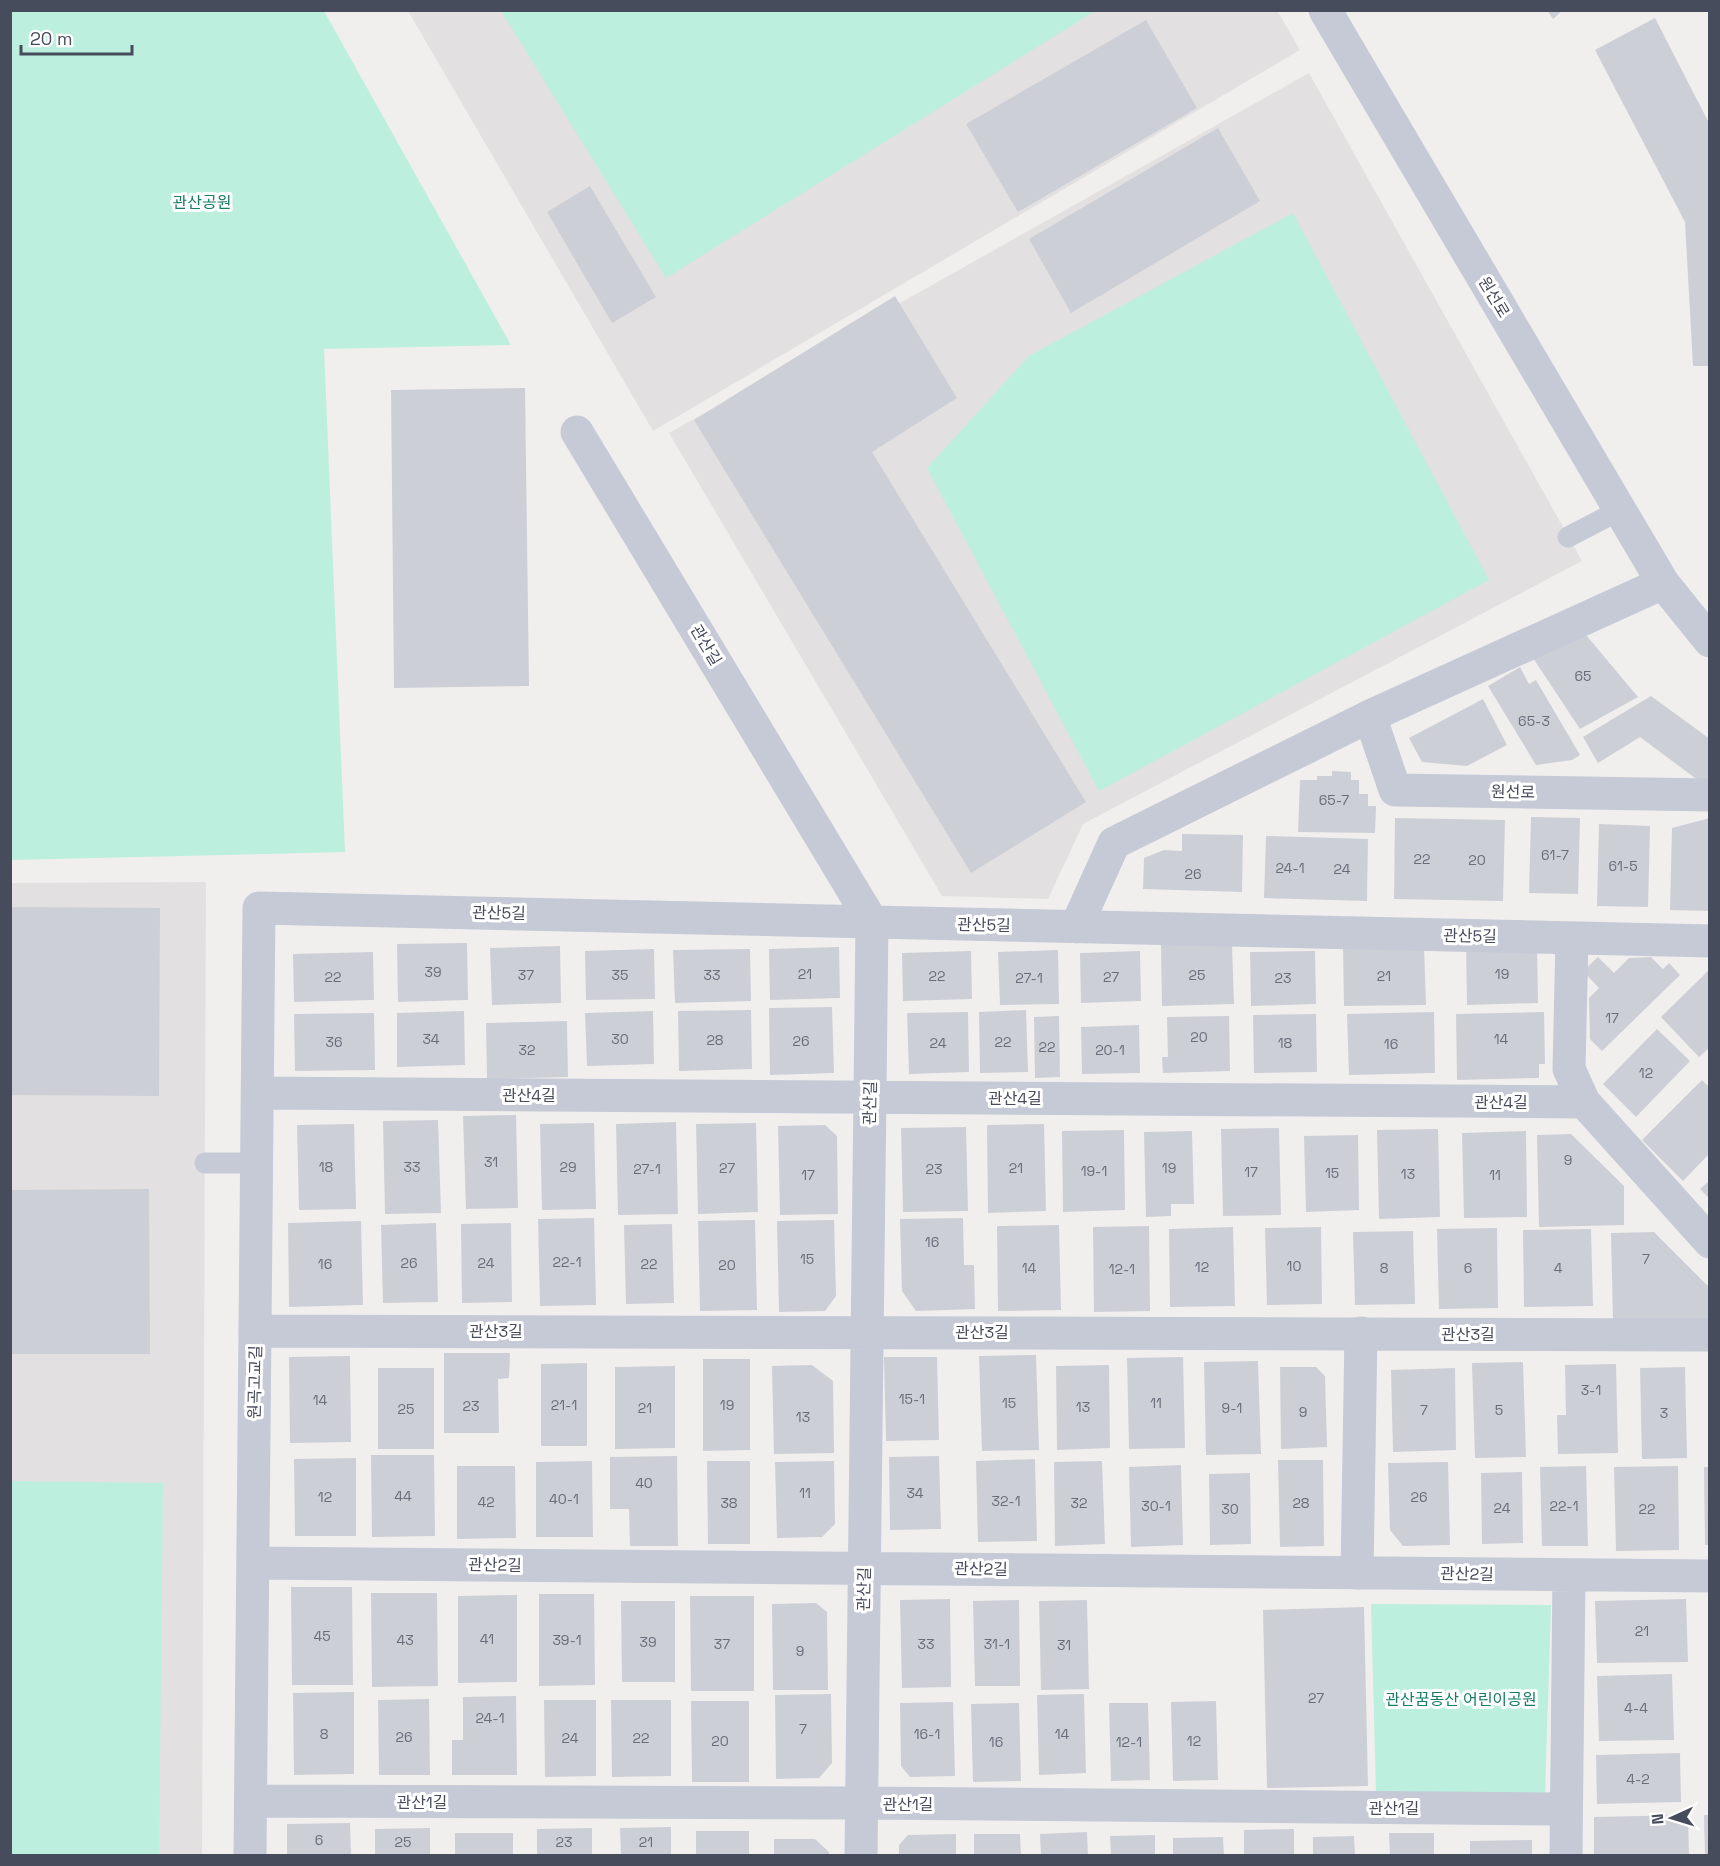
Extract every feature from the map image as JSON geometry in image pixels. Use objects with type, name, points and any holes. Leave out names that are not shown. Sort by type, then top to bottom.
[{"type":"street","name":"원선로","points":[[1325,10],[1663,583],[1710,641]]},
{"type":"street","name":"관산길","points":[[578,432],[872,922],[861,1856]]},
{"type":"street","points":[[1076,927],[1114,843],[1370,716],[1663,583]]},
{"type":"street","name":"원선로","points":[[1370,716],[1395,790],[1710,795]]},
{"type":"street","name":"관산5길","points":[[259,908],[1710,941]]},
{"type":"street","name":"원곡고교길","points":[[250,1856],[259,908]]},
{"type":"street","points":[[1572,938],[1569,1069],[1584,1102],[1710,1242]]},
{"type":"street","name":"관산4길","points":[[258,1093],[1584,1102]]},
{"type":"street","name":"관산3길","points":[[255,1331],[1710,1335]]},
{"type":"street","points":[[1357,1573],[1361,1334]]},
{"type":"street","name":"관산2길","points":[[253,1563],[1710,1576]]},
{"type":"street","points":[[1566,1856],[1569,1575]]},
{"type":"street","name":"관산1길","points":[[251,1801],[1566,1809]]},
{"type":"lane","points":[[1568,537],[1620,510]]},
{"type":"lane","points":[[205,1163],[257,1164]]},
{"type":"shaded area","points":[[1277,10],[1300,50],[653,431],[408,11]]},
{"type":"shaded area","points":[[1309,73],[1582,561],[1083,824],[1048,899],[942,896],[669,433]]},
{"type":"shaded area","points":[[206,882],[202,1855],[11,1855],[10,883]]},
{"type":"green space","name":"관산공원","points":[[10,11],[324,11],[511,345],[324,349],[345,852],[11,860]]},
{"type":"green space","points":[[501,11],[1095,11],[666,278]]},
{"type":"green space","points":[[1293,213],[1489,580],[1099,791],[927,468],[1029,356]]},
{"type":"green space","points":[[11,1481],[163,1483],[159,1855],[11,1855]]},
{"type":"green space","name":"관산꿈동산 어린이공원","points":[[1371,1604],[1551,1605],[1545,1797],[1376,1793]]},
{"type":"building","points":[[1547,10],[1563,10],[1553,19]]},
{"type":"building","points":[[1655,18],[1710,125],[1710,366],[1693,366],[1685,222],[1595,50]]},
{"type":"building","points":[[1146,20],[1197,108],[1018,212],[966,124]]},
{"type":"building","points":[[1218,128],[1260,201],[1071,313],[1029,239]]},
{"type":"building","points":[[590,186],[656,297],[612,323],[547,212]]},
{"type":"building","points":[[895,296],[957,398],[872,452],[1086,802],[971,873],[694,420]]},
{"type":"building","points":[[525,388],[529,686],[394,688],[391,390]]},
{"type":"building","points":[[1581,629],[1638,697],[1580,729],[1531,655]]},
{"type":"building","points":[[1520,667],[1529,684],[1536,680],[1580,755],[1572,760],[1536,765],[1488,686]]},
{"type":"building","points":[[1651,696],[1710,739],[1710,775],[1703,784],[1640,737],[1598,763],[1583,737]]},
{"type":"building","points":[[1483,699],[1507,745],[1467,766],[1422,762],[1409,738]]},
{"type":"building","points":[[1332,771],[1351,772],[1351,780],[1359,780],[1359,794],[1368,794],[1368,806],[1376,806],[1375,833],[1298,832],[1300,780],[1317,780],[1317,776],[1332,776]]},
{"type":"building","points":[[1531,817],[1580,818],[1578,894],[1529,893]]},
{"type":"building","points":[[1395,818],[1505,820],[1503,901],[1394,899]]},
{"type":"building","points":[[1710,818],[1710,911],[1670,910],[1672,828]]},
{"type":"building","points":[[1599,824],[1650,826],[1648,907],[1597,906]]},
{"type":"building","points":[[1182,834],[1243,835],[1242,892],[1143,889],[1144,858],[1164,850],[1182,851]]},
{"type":"building","points":[[1266,836],[1368,839],[1367,901],[1264,898]]},
{"type":"building","points":[[10,907],[160,908],[159,1096],[10,1095]]},
{"type":"building","points":[[467,943],[468,1000],[398,1002],[397,944]]},
{"type":"building","points":[[1232,944],[1234,1004],[1162,1006],[1161,945]]},
{"type":"building","points":[[1537,944],[1538,1003],[1467,1005],[1466,945]]},
{"type":"building","points":[[560,946],[561,1003],[492,1005],[490,948]]},
{"type":"building","points":[[1424,946],[1426,1005],[1344,1006],[1343,947]]},
{"type":"building","points":[[839,947],[840,998],[770,1000],[769,949]]},
{"type":"building","points":[[654,949],[655,999],[586,1000],[585,951]]},
{"type":"building","points":[[750,949],[751,1001],[675,1003],[673,950]]},
{"type":"building","points":[[1058,950],[1059,1004],[1000,1005],[998,952]]},
{"type":"building","points":[[971,951],[972,999],[903,1001],[902,953]]},
{"type":"building","points":[[1140,951],[1141,1001],[1081,1003],[1080,953]]},
{"type":"building","points":[[1315,951],[1316,1004],[1251,1006],[1250,952]]},
{"type":"building","points":[[373,952],[374,1000],[294,1002],[293,954]]},
{"type":"building","points":[[1598,957],[1614,973],[1629,958],[1651,957],[1663,969],[1669,963],[1680,975],[1602,1051],[1590,1039],[1589,998],[1599,988],[1583,971]]},
{"type":"building","points":[[1710,969],[1710,1047],[1699,1057],[1661,1017]]},
{"type":"building","points":[[832,1007],[834,1073],[770,1075],[769,1008]]},
{"type":"building","points":[[751,1010],[752,1069],[679,1071],[678,1011]]},
{"type":"building","points":[[1026,1010],[1028,1072],[980,1073],[979,1012]]},
{"type":"building","points":[[464,1011],[465,1065],[397,1067],[397,1013]]},
{"type":"building","points":[[653,1011],[654,1064],[587,1066],[585,1013]]},
{"type":"building","points":[[968,1012],[969,1072],[909,1074],[907,1013]]},
{"type":"building","points":[[1434,1012],[1435,1073],[1349,1075],[1347,1014]]},
{"type":"building","points":[[1544,1012],[1545,1064],[1539,1064],[1539,1078],[1457,1080],[1456,1014]]},
{"type":"building","points":[[374,1013],[375,1070],[295,1071],[294,1014]]},
{"type":"building","points":[[1316,1014],[1317,1072],[1254,1073],[1253,1015]]},
{"type":"building","points":[[1059,1016],[1060,1077],[1035,1078],[1034,1017]]},
{"type":"building","points":[[1229,1016],[1230,1071],[1163,1073],[1162,1057],[1168,1057],[1167,1017]]},
{"type":"building","points":[[567,1021],[568,1077],[487,1079],[486,1023]]},
{"type":"building","points":[[1139,1025],[1140,1073],[1082,1074],[1081,1027]]},
{"type":"building","points":[[1657,1029],[1690,1061],[1636,1117],[1603,1084]]},
{"type":"building","points":[[1702,1080],[1710,1088],[1710,1153],[1683,1181],[1642,1140]]},
{"type":"building","points":[[516,1115],[518,1208],[466,1209],[463,1116]]},
{"type":"building","points":[[438,1120],[441,1213],[385,1214],[383,1121]]},
{"type":"building","points":[[676,1122],[678,1214],[618,1215],[616,1124]]},
{"type":"building","points":[[594,1123],[596,1209],[542,1210],[540,1124]]},
{"type":"building","points":[[756,1123],[758,1212],[698,1214],[696,1124]]},
{"type":"building","points":[[354,1124],[356,1209],[299,1210],[297,1125]]},
{"type":"building","points":[[1044,1124],[1046,1211],[988,1213],[987,1125]]},
{"type":"building","points":[[825,1125],[837,1136],[838,1214],[780,1215],[778,1126]]},
{"type":"building","points":[[966,1127],[968,1211],[903,1212],[901,1128]]},
{"type":"building","points":[[1279,1128],[1281,1215],[1223,1216],[1221,1129]]},
{"type":"building","points":[[1438,1129],[1440,1217],[1379,1219],[1377,1130]]},
{"type":"building","points":[[1124,1130],[1125,1210],[1063,1212],[1062,1131]]},
{"type":"building","points":[[1192,1131],[1194,1204],[1171,1204],[1171,1216],[1146,1217],[1144,1132]]},
{"type":"building","points":[[1526,1131],[1527,1217],[1464,1218],[1462,1133]]},
{"type":"building","points":[[1571,1134],[1624,1186],[1624,1225],[1539,1227],[1537,1135]]},
{"type":"building","points":[[1358,1135],[1359,1210],[1306,1212],[1304,1136]]},
{"type":"building","points":[[1710,1180],[1710,1199],[1700,1189]]},
{"type":"building","points":[[149,1189],[150,1354],[10,1354],[10,1190]]},
{"type":"building","points":[[594,1218],[596,1305],[540,1306],[538,1219]]},
{"type":"building","points":[[963,1218],[964,1265],[974,1265],[975,1309],[916,1311],[902,1291],[900,1219]]},
{"type":"building","points":[[755,1220],[757,1310],[700,1311],[698,1221]]},
{"type":"building","points":[[834,1220],[836,1296],[825,1311],[779,1312],[777,1221]]},
{"type":"building","points":[[361,1221],[363,1305],[289,1307],[288,1223]]},
{"type":"building","points":[[436,1223],[438,1302],[383,1303],[381,1225]]},
{"type":"building","points":[[511,1223],[512,1302],[462,1303],[461,1224]]},
{"type":"building","points":[[672,1224],[674,1303],[626,1304],[624,1225]]},
{"type":"building","points":[[1059,1225],[1061,1310],[998,1311],[997,1226]]},
{"type":"building","points":[[1149,1226],[1150,1311],[1094,1312],[1093,1227]]},
{"type":"building","points":[[1233,1227],[1235,1306],[1170,1307],[1169,1229]]},
{"type":"building","points":[[1321,1227],[1322,1304],[1267,1305],[1265,1228]]},
{"type":"building","points":[[1497,1228],[1498,1308],[1439,1309],[1437,1229]]},
{"type":"building","points":[[1591,1229],[1593,1306],[1524,1307],[1523,1230]]},
{"type":"building","points":[[1413,1231],[1415,1304],[1355,1305],[1353,1232]]},
{"type":"building","points":[[1654,1232],[1708,1286],[1709,1319],[1613,1321],[1611,1233]]},
{"type":"building","points":[[444,1353],[510,1353],[509,1378],[498,1379],[499,1433],[444,1433]]},
{"type":"building","points":[[1036,1355],[1039,1450],[982,1451],[979,1356]]},
{"type":"building","points":[[350,1356],[351,1442],[290,1443],[289,1357]]},
{"type":"building","points":[[884,1357],[937,1357],[939,1440],[886,1441]]},
{"type":"building","points":[[1183,1357],[1185,1448],[1129,1449],[1127,1358]]},
{"type":"building","points":[[703,1359],[750,1359],[750,1450],[703,1451]]},
{"type":"building","points":[[1258,1361],[1261,1454],[1206,1455],[1204,1362]]},
{"type":"building","points":[[1523,1362],[1526,1457],[1475,1458],[1472,1363]]},
{"type":"building","points":[[587,1363],[587,1446],[541,1446],[541,1364]]},
{"type":"building","points":[[1616,1364],[1618,1453],[1558,1454],[1557,1415],[1566,1415],[1565,1365]]},
{"type":"building","points":[[812,1365],[833,1381],[834,1453],[774,1454],[772,1366]]},
{"type":"building","points":[[1109,1365],[1110,1448],[1057,1450],[1056,1366]]},
{"type":"building","points":[[675,1366],[675,1448],[615,1449],[615,1367]]},
{"type":"building","points":[[1280,1367],[1316,1367],[1325,1376],[1327,1447],[1281,1449]]},
{"type":"building","points":[[1685,1367],[1687,1458],[1642,1459],[1640,1368]]},
{"type":"building","points":[[378,1368],[434,1368],[434,1449],[378,1449]]},
{"type":"building","points":[[1455,1368],[1456,1450],[1393,1452],[1391,1370]]},
{"type":"building","points":[[371,1455],[434,1455],[435,1536],[372,1537]]},
{"type":"building","points":[[677,1456],[678,1546],[630,1546],[629,1509],[610,1509],[610,1457]]},
{"type":"building","points":[[939,1456],[941,1529],[890,1530],[889,1457]]},
{"type":"building","points":[[356,1458],[356,1536],[295,1536],[294,1459]]},
{"type":"building","points":[[1035,1459],[1037,1541],[978,1542],[976,1461]]},
{"type":"building","points":[[1278,1460],[1323,1460],[1324,1546],[1280,1547]]},
{"type":"building","points":[[592,1461],[593,1537],[536,1537],[536,1462]]},
{"type":"building","points":[[707,1461],[750,1461],[750,1544],[708,1544]]},
{"type":"building","points":[[834,1461],[835,1524],[822,1537],[777,1538],[775,1462]]},
{"type":"building","points":[[1102,1461],[1105,1544],[1055,1546],[1054,1462]]},
{"type":"building","points":[[1448,1462],[1450,1545],[1403,1546],[1390,1530],[1388,1463]]},
{"type":"building","points":[[1181,1465],[1183,1545],[1131,1547],[1129,1467]]},
{"type":"building","points":[[457,1466],[515,1466],[516,1538],[457,1539]]},
{"type":"building","points":[[1586,1466],[1588,1546],[1542,1546],[1540,1467]]},
{"type":"building","points":[[1678,1466],[1679,1550],[1616,1551],[1614,1467]]},
{"type":"building","points":[[1704,1467],[1710,1467],[1710,1545],[1705,1545]]},
{"type":"building","points":[[1522,1472],[1523,1543],[1482,1544],[1481,1473]]},
{"type":"building","points":[[1250,1473],[1251,1544],[1210,1545],[1209,1474]]},
{"type":"building","points":[[291,1587],[352,1587],[353,1685],[292,1685]]},
{"type":"building","points":[[371,1593],[437,1593],[438,1686],[372,1687]]},
{"type":"building","points":[[539,1594],[594,1594],[595,1685],[539,1686]]},
{"type":"building","points":[[517,1595],[517,1682],[458,1683],[458,1596]]},
{"type":"building","points":[[690,1596],[754,1596],[754,1691],[691,1691]]},
{"type":"building","points":[[950,1599],[951,1687],[902,1688],[900,1600]]},
{"type":"building","points":[[1686,1599],[1688,1662],[1597,1663],[1595,1601]]},
{"type":"building","points":[[1019,1600],[1020,1686],[975,1686],[973,1601]]},
{"type":"building","points":[[1087,1600],[1089,1689],[1041,1690],[1039,1601]]},
{"type":"building","points":[[621,1601],[675,1601],[675,1682],[622,1682]]},
{"type":"building","points":[[816,1603],[827,1612],[828,1690],[773,1690],[772,1604]]},
{"type":"building","points":[[1364,1607],[1368,1786],[1267,1788],[1263,1610]]},
{"type":"building","points":[[1672,1674],[1674,1740],[1599,1741],[1597,1676]]},
{"type":"building","points":[[354,1692],[354,1774],[294,1775],[293,1693]]},
{"type":"building","points":[[831,1694],[832,1763],[819,1778],[776,1779],[775,1695]]},
{"type":"building","points":[[1084,1694],[1086,1773],[1039,1775],[1037,1695]]},
{"type":"building","points":[[516,1696],[517,1775],[452,1775],[452,1740],[463,1740],[463,1697]]},
{"type":"building","points":[[429,1699],[430,1775],[379,1775],[378,1700]]},
{"type":"building","points":[[544,1700],[596,1700],[596,1776],[545,1777]]},
{"type":"building","points":[[611,1700],[671,1700],[671,1776],[612,1777]]},
{"type":"building","points":[[691,1701],[749,1701],[749,1782],[692,1782]]},
{"type":"building","points":[[1216,1701],[1218,1780],[1173,1781],[1171,1702]]},
{"type":"building","points":[[953,1702],[955,1776],[910,1777],[901,1766],[900,1703]]},
{"type":"building","points":[[1019,1703],[1021,1781],[973,1782],[971,1704]]},
{"type":"building","points":[[1109,1703],[1148,1703],[1150,1780],[1111,1781]]},
{"type":"building","points":[[1680,1753],[1681,1802],[1597,1804],[1596,1755]]},
{"type":"building","points":[[1688,1815],[1689,1856],[1594,1856],[1594,1817]]},
{"type":"building","points":[[1704,1815],[1710,1815],[1710,1856],[1705,1856]]},
{"type":"building","points":[[350,1823],[351,1856],[287,1856],[287,1824]]},
{"type":"building","points":[[671,1827],[671,1856],[621,1856],[620,1828]]},
{"type":"building","points":[[430,1828],[430,1856],[375,1856],[375,1829]]},
{"type":"building","points":[[592,1828],[592,1856],[537,1856],[537,1829]]},
{"type":"building","points":[[1294,1829],[1294,1856],[1244,1856],[1244,1830]]},
{"type":"building","points":[[696,1831],[749,1831],[749,1856],[696,1856]]},
{"type":"building","points":[[1087,1832],[1088,1856],[1041,1856],[1040,1834]]},
{"type":"building","points":[[455,1833],[513,1833],[513,1856],[455,1856]]},
{"type":"building","points":[[1389,1833],[1434,1833],[1434,1856],[1390,1856]]},
{"type":"building","points":[[956,1834],[956,1856],[899,1856],[899,1845],[908,1835]]},
{"type":"building","points":[[974,1834],[1020,1834],[1021,1856],[974,1856]]},
{"type":"building","points":[[1155,1835],[1155,1856],[1111,1856],[1110,1836]]},
{"type":"building","points":[[1354,1836],[1355,1856],[1313,1856],[1313,1837]]},
{"type":"building","points":[[1223,1837],[1224,1856],[1173,1856],[1173,1838]]},
{"type":"building","points":[[774,1839],[815,1839],[829,1852],[829,1856],[774,1856]]},
{"type":"building","points":[[1532,1840],[1532,1856],[1470,1856],[1470,1841]]}]
